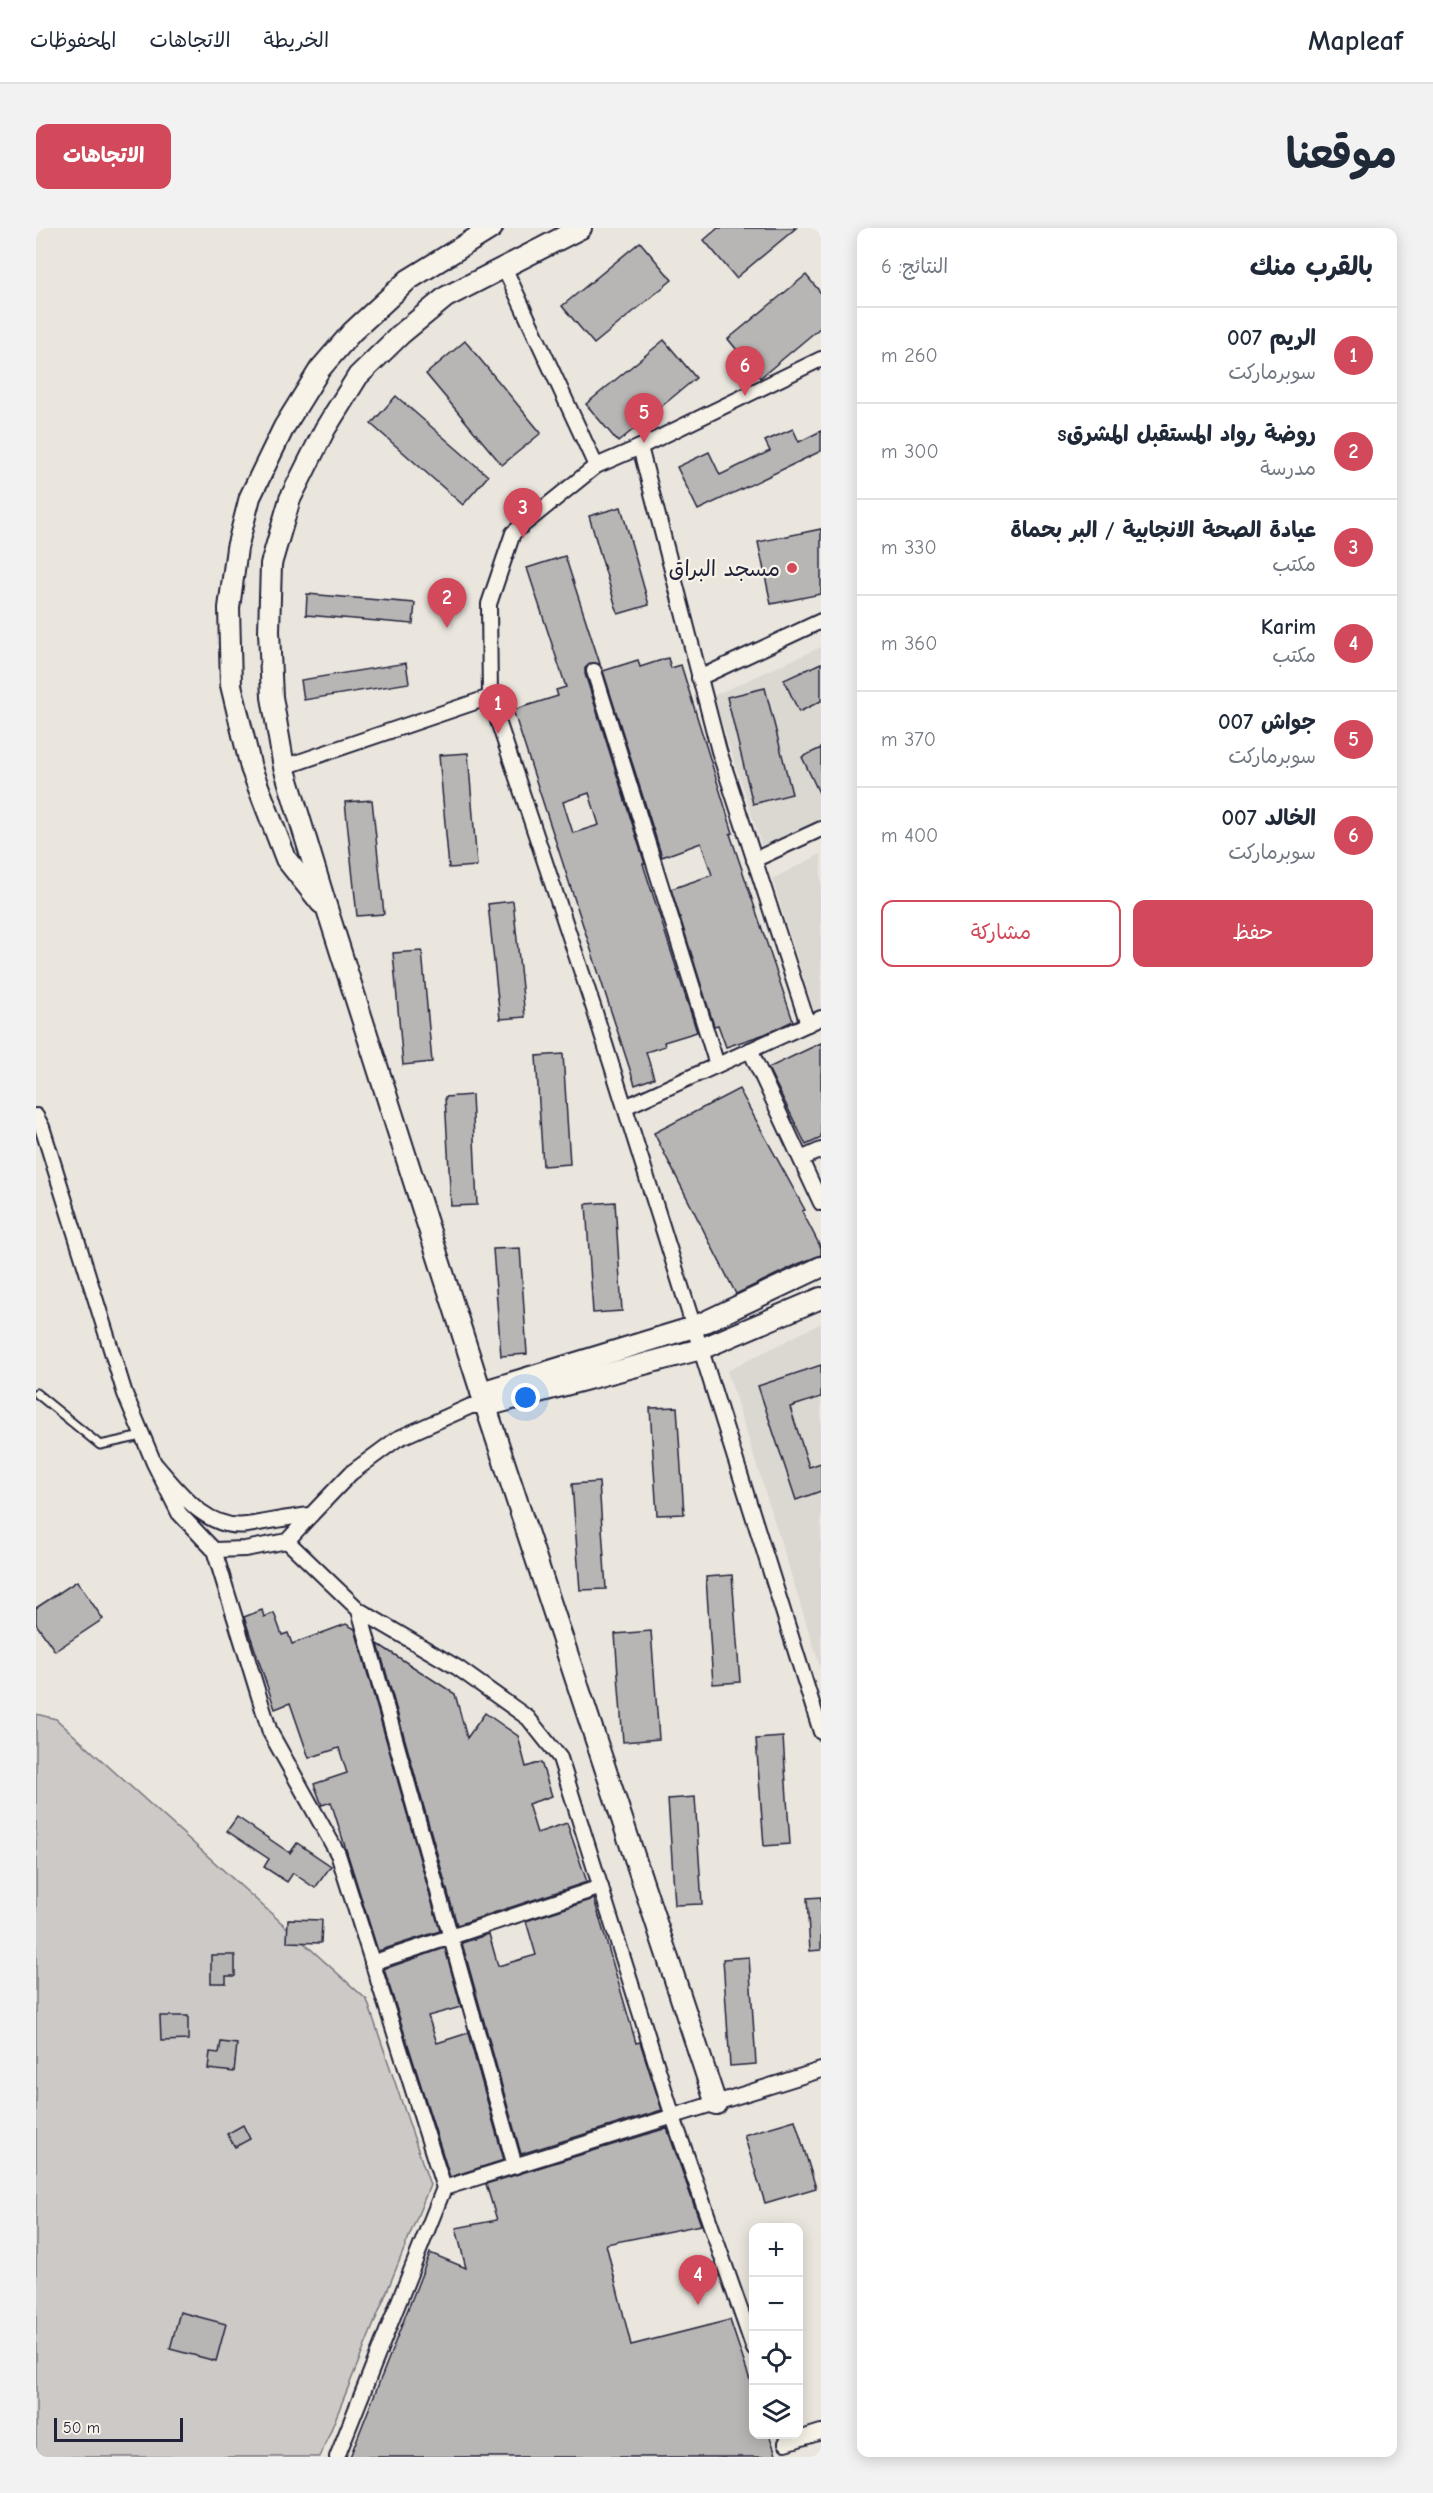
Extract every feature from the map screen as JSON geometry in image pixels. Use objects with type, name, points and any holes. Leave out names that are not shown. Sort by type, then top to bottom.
[{"type":"main road","points":[[328,912],[286,859],[251,768],[231,685],[229,608],[237,548],[250,497],[284,427],[320,369],[352,332],[408,280],[492,228]]},
{"type":"main road","points":[[581,228],[446,297],[401,334],[358,376],[325,429],[290,498],[271,564],[269,631],[272,697],[284,766],[479,1401],[716,2104]]},
{"type":"main road","points":[[479,1401],[694,1327],[821,1267]]},
{"type":"main road","points":[[479,1401],[701,1349],[821,1298]]},
{"type":"street","points":[[504,267],[596,466]]},
{"type":"street","points":[[821,359],[596,466],[513,533],[489,604],[490,697],[625,1107],[821,1732]]},
{"type":"street","points":[[640,447],[718,751],[808,1024]]},
{"type":"street","points":[[699,678],[821,621]]},
{"type":"street","points":[[594,671],[717,1065]]},
{"type":"street","points":[[284,766],[490,697]]},
{"type":"street","points":[[754,860],[821,829]]},
{"type":"street","points":[[625,1107],[821,1018]]},
{"type":"street","points":[[750,1050],[821,1203]]},
{"type":"street","points":[[36,1116],[42,1127],[125,1394],[154,1463],[179,1513],[214,1550],[270,1732],[338,1854],[444,2188],[337,2457]]},
{"type":"street","points":[[801,1159],[821,1150]]},
{"type":"street","points":[[214,1550],[245,1550],[287,1541],[351,1473],[397,1439],[479,1401]]},
{"type":"street","points":[[154,1463],[193,1506],[218,1523],[244,1526],[282,1517],[311,1515]]},
{"type":"street","points":[[287,1541],[359,1610],[458,1668],[528,1718],[560,1758],[673,2117],[749,2337]]},
{"type":"street","points":[[359,1610],[515,2166]]},
{"type":"street","points":[[372,1963],[601,1887]]},
{"type":"street","points":[[444,2188],[821,2070]]},
{"type":"street","points":[[803,2435],[821,2432]]},
{"type":"street","points":[[784,2439],[791,2457]]},
{"type":"lane","points":[[36,1392],[100,1445],[143,1436]]},
{"type":"shaded area","points":[[821,647],[821,820],[762,847],[713,696]]},
{"type":"shaded area","points":[[821,854],[821,1008],[814,1011],[772,879]]},
{"type":"shaded area","points":[[821,1323],[821,1670],[727,1371]]},
{"type":"shaded area","points":[[36,1714],[56,1719],[367,2000],[430,2185],[320,2457],[36,2457]]},
{"type":"building","points":[[718,228],[796,228],[736,278],[704,240]]},
{"type":"building","points":[[640,242],[672,280],[594,344],[562,306]]},
{"type":"building","points":[[806,275],[821,293],[821,327],[760,378],[728,339]]},
{"type":"building","points":[[664,340],[696,378],[618,442],[586,404]]},
{"type":"building","points":[[465,341],[541,433],[502,465],[426,374]]},
{"type":"building","points":[[396,396],[488,476],[463,505],[371,424]]},
{"type":"building","points":[[793,429],[799,442],[821,431],[821,451],[698,510],[677,467],[709,452],[720,475],[770,451],[765,441]]},
{"type":"building","points":[[621,507],[649,605],[618,614],[589,516]]},
{"type":"building","name":"مسجد البراق","points":[[821,529],[821,594],[771,604],[758,542]]},
{"type":"building","points":[[565,556],[600,664],[591,663],[585,668],[585,674],[697,1032],[664,1042],[665,1046],[646,1052],[654,1078],[635,1085],[513,710],[558,696],[556,690],[566,687],[527,568]],"holes":[[[589,793],[599,825],[573,833],[563,802]]]},
{"type":"building","points":[[307,594],[415,603],[413,624],[306,615]]},
{"type":"building","points":[[668,658],[671,668],[681,665],[733,833],[730,834],[793,1021],[765,1034],[726,1047],[718,1025],[714,1026],[671,889],[712,875],[701,843],[662,857],[603,671],[638,660],[640,667]]},
{"type":"building","points":[[406,663],[409,683],[304,700],[301,680]]},
{"type":"building","points":[[821,663],[821,701],[799,712],[784,680]]},
{"type":"building","points":[[765,688],[792,794],[753,804],[727,697]]},
{"type":"building","points":[[821,748],[821,797],[802,757]]},
{"type":"building","points":[[468,753],[477,866],[449,868],[439,755]]},
{"type":"building","points":[[372,800],[384,914],[357,916],[345,802]]},
{"type":"building","points":[[513,901],[525,1017],[500,1019],[488,904]]},
{"type":"building","points":[[422,951],[432,1062],[403,1065],[393,953]]},
{"type":"building","points":[[821,1043],[821,1138],[806,1145],[768,1068]]},
{"type":"building","points":[[563,1054],[570,1164],[543,1166],[536,1056]]},
{"type":"building","points":[[739,1089],[805,1210],[802,1211],[821,1248],[821,1255],[736,1294],[654,1133]]},
{"type":"building","points":[[472,1095],[477,1205],[451,1206],[445,1097]]},
{"type":"building","points":[[615,1202],[622,1311],[593,1313],[586,1204]]},
{"type":"building","points":[[520,1248],[527,1354],[501,1356],[493,1249]]},
{"type":"building","points":[[821,1365],[821,1397],[790,1407],[809,1467],[821,1463],[821,1491],[796,1500],[758,1386]]},
{"type":"building","points":[[677,1407],[684,1514],[657,1515],[650,1408]]},
{"type":"building","points":[[599,1482],[606,1589],[580,1590],[572,1484]]},
{"type":"building","points":[[732,1575],[740,1682],[713,1684],[706,1577]]},
{"type":"building","points":[[77,1581],[103,1619],[55,1651],[36,1624],[36,1608]]},
{"type":"building","points":[[262,1610],[264,1617],[274,1613],[282,1635],[288,1633],[292,1644],[346,1624],[355,1629],[440,1931],[378,1951],[331,1802],[322,1805],[314,1784],[347,1773],[339,1748],[309,1758],[290,1703],[275,1709],[244,1617]]},
{"type":"building","points":[[651,1631],[659,1739],[623,1742],[615,1634]]},
{"type":"building","points":[[378,1644],[455,1694],[467,1738],[485,1713],[518,1736],[526,1767],[541,1762],[552,1796],[528,1804],[537,1833],[567,1823],[587,1882],[457,1925]]},
{"type":"building","points":[[783,1737],[790,1844],[764,1846],[756,1739]]},
{"type":"building","points":[[695,1797],[702,1904],[675,1905],[668,1799]]},
{"type":"building","points":[[237,1817],[290,1853],[297,1843],[331,1866],[315,1888],[293,1873],[287,1882],[264,1867],[269,1859],[227,1831]]},
{"type":"building","points":[[821,1897],[821,1950],[810,1951],[807,1898]]},
{"type":"building","points":[[594,1899],[636,2043],[640,2042],[662,2110],[521,2154],[462,1943],[489,1934],[498,1966],[536,1955],[526,1921]]},
{"type":"building","points":[[288,1919],[322,1920],[321,1943],[287,1942]]},
{"type":"building","points":[[445,1948],[461,2007],[428,2016],[437,2043],[468,2033],[504,2160],[450,2177],[384,1969]]},
{"type":"building","points":[[211,1955],[235,1955],[235,1976],[226,1976],[226,1983],[211,1983]]},
{"type":"building","points":[[749,1957],[756,2064],[730,2066],[723,1959]]},
{"type":"building","points":[[160,2016],[188,2016],[188,2040],[161,2041]]},
{"type":"building","points":[[221,2042],[237,2044],[234,2072],[208,2069],[210,2052],[219,2053]]},
{"type":"building","points":[[795,2120],[816,2188],[765,2203],[744,2135]]},
{"type":"building","points":[[243,2125],[250,2139],[235,2147],[227,2134]]},
{"type":"building","points":[[667,2128],[701,2225],[606,2244],[631,2345],[730,2320],[749,2377],[749,2439],[771,2439],[777,2457],[350,2457],[430,2253],[466,2268],[456,2228],[497,2220],[486,2184]]},
{"type":"building","points":[[180,2312],[226,2324],[216,2361],[170,2349]]},
{"type":"place","name":"الخالد 007","points":[[745,396]]},
{"type":"place","name":"جواش 007","points":[[644,443]]},
{"type":"place","name":"عيادة الصحة الانجابية / البر بحماة","points":[[523,538]]},
{"type":"place","name":"مسجد البراق","points":[[792,568]]},
{"type":"place","name":"روضة رواد المستقبل المشرقs","points":[[447,628]]},
{"type":"place","name":"الريم 007","points":[[498,734]]},
{"type":"place","name":"Karim","points":[[698,2305]]}]
